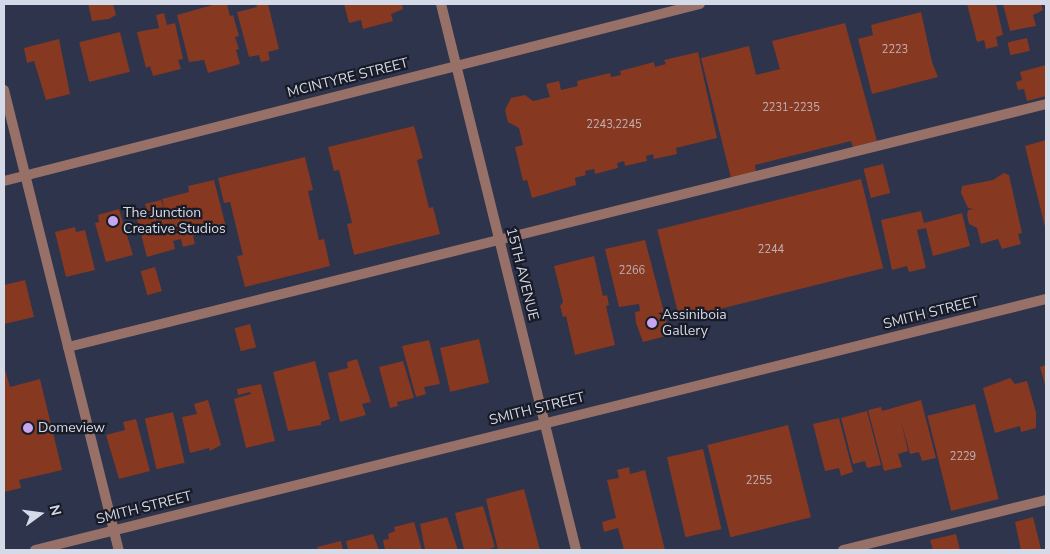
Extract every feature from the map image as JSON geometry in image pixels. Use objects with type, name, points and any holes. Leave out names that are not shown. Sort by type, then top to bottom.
[{"type":"street","name":"15TH AVENUE","points":[[441,4],[576,550]]},
{"type":"street","name":"MCINTYRE STREET","points":[[4,181],[456,64],[700,4]]},
{"type":"street","points":[[4,90],[119,550]]},
{"type":"street","points":[[68,347],[1046,104]]},
{"type":"street","name":"SMITH STREET","points":[[36,550],[544,422],[1046,299]]},
{"type":"street","points":[[843,550],[1046,500]]},
{"type":"building","points":[[88,4],[113,4],[116,15],[109,19],[92,21]]},
{"type":"building","points":[[216,4],[227,4],[230,16],[233,15],[239,36],[235,37],[239,49],[236,50],[240,64],[208,73],[204,60],[189,62],[177,15]]},
{"type":"building","points":[[256,4],[268,4],[279,49],[268,52],[270,60],[261,62],[259,55],[249,57],[237,12],[257,7]]},
{"type":"building","points":[[344,4],[402,4],[403,9],[391,14],[393,21],[363,29],[361,20],[349,23]]},
{"type":"building","points":[[967,4],[996,4],[1003,35],[996,37],[998,46],[986,49],[984,40],[977,42]]},
{"type":"building","points":[[1003,4],[1041,4],[1043,10],[1033,15],[1036,26],[1010,31]]},
{"type":"building","points":[[921,12],[932,62],[938,77],[872,94],[858,39],[873,35],[871,25]]},
{"type":"building","points":[[164,13],[167,25],[175,23],[183,59],[178,60],[181,69],[153,76],[150,66],[146,68],[137,32],[159,28],[156,15]]},
{"type":"building","points":[[845,23],[877,141],[853,147],[851,141],[755,165],[756,172],[731,178],[701,58],[749,46],[756,75],[780,69],[772,41]]},
{"type":"building","points":[[120,32],[130,72],[89,82],[79,42]]},
{"type":"building","points":[[1027,38],[1030,51],[1010,55],[1008,42]]},
{"type":"building","points":[[59,39],[70,94],[46,100],[34,61],[27,63],[24,48]]},
{"type":"building","points":[[698,52],[717,138],[676,148],[677,154],[654,159],[653,154],[646,156],[647,161],[625,166],[624,161],[617,163],[618,168],[595,174],[594,169],[585,171],[586,175],[575,178],[576,185],[532,198],[527,180],[523,181],[515,147],[523,145],[519,128],[508,122],[505,110],[511,98],[525,95],[533,101],[550,97],[546,84],[559,81],[561,90],[578,86],[577,81],[610,73],[611,77],[621,75],[620,71],[654,62],[655,67],[666,64],[664,60]]},
{"type":"building","points":[[1046,65],[1046,96],[1027,101],[1024,89],[1018,90],[1016,82],[1022,80],[1020,72]]},
{"type":"building","points":[[414,126],[423,158],[417,160],[429,208],[433,207],[440,234],[354,255],[347,224],[352,223],[339,170],[334,171],[328,147]]},
{"type":"building","points":[[1046,140],[1046,231],[1025,146]]},
{"type":"building","points":[[305,157],[313,190],[308,191],[319,240],[324,239],[330,266],[245,287],[237,256],[243,255],[230,202],[224,203],[218,178]]},
{"type":"building","points":[[883,164],[890,193],[871,198],[864,169]]},
{"type":"building","points":[[1004,173],[1009,175],[1022,233],[1018,234],[1021,244],[1002,249],[998,239],[981,244],[977,228],[969,224],[967,215],[968,210],[974,209],[968,208],[961,193],[962,186],[993,180]]},
{"type":"building","points":[[861,179],[883,268],[679,319],[657,230]]},
{"type":"building","points":[[214,180],[226,227],[212,231],[211,225],[198,228],[200,234],[193,236],[195,244],[183,247],[181,239],[173,241],[175,249],[147,257],[135,212],[147,209],[145,204],[161,200],[165,210],[162,199],[189,192],[188,186]]},
{"type":"building","points":[[119,209],[133,255],[106,262],[95,223],[99,222],[98,215]]},
{"type":"building","points":[[921,211],[924,223],[962,213],[970,246],[933,256],[926,228],[917,230],[926,268],[909,272],[907,266],[892,270],[881,220]]},
{"type":"building","points":[[75,227],[76,232],[85,230],[95,270],[66,277],[55,232]]},
{"type":"building","points":[[645,240],[670,335],[643,342],[636,323],[635,312],[640,311],[639,304],[619,307],[605,249]]},
{"type":"building","points":[[594,256],[603,296],[607,295],[609,305],[606,306],[615,345],[575,355],[566,316],[563,317],[560,306],[563,302],[554,266]]},
{"type":"building","points":[[155,267],[162,291],[147,295],[141,271]]},
{"type":"building","points":[[25,280],[34,317],[4,324],[4,285]]},
{"type":"building","points":[[250,324],[256,347],[241,351],[235,328]]},
{"type":"building","points":[[479,339],[489,383],[450,392],[440,348]]},
{"type":"building","points":[[429,340],[440,384],[424,387],[426,394],[416,397],[402,346]]},
{"type":"building","points":[[357,359],[371,402],[362,404],[366,415],[340,422],[328,373],[348,368],[347,362]]},
{"type":"building","points":[[315,361],[330,419],[321,422],[321,425],[288,431],[273,372]]},
{"type":"building","points":[[403,361],[414,398],[397,402],[398,406],[390,408],[379,367]]},
{"type":"building","points":[[1046,365],[1046,388],[1040,367]]},
{"type":"building","name":"Domeview","points":[[4,366],[10,387],[40,379],[62,470],[19,480],[21,488],[4,492]]},
{"type":"building","points":[[1010,378],[1015,384],[1027,381],[1036,412],[1036,428],[1021,432],[1020,426],[995,433],[983,388]]},
{"type":"building","points":[[261,384],[275,441],[246,448],[234,399],[251,394],[250,392],[238,395],[237,389]]},
{"type":"building","points":[[208,400],[221,445],[210,451],[209,448],[190,453],[182,417],[197,414],[194,404]]},
{"type":"building","points":[[921,400],[936,458],[922,461],[919,452],[910,454],[901,421],[908,451],[898,454],[902,467],[884,471],[868,410],[881,407],[882,411]]},
{"type":"building","points":[[975,404],[999,499],[951,511],[927,416]]},
{"type":"building","points":[[867,411],[881,465],[867,468],[865,461],[853,464],[841,418]]},
{"type":"building","points":[[173,412],[185,463],[156,469],[145,419]]},
{"type":"building","points":[[839,418],[853,472],[841,476],[839,468],[825,471],[813,424]]},
{"type":"building","points":[[136,419],[150,471],[119,479],[106,435],[125,430],[123,422]]},
{"type":"building","points":[[788,425],[811,517],[730,537],[707,445]]},
{"type":"building","points":[[703,449],[721,529],[685,537],[667,457]]},
{"type":"building","points":[[629,467],[630,474],[645,470],[665,550],[624,550],[618,528],[604,532],[602,522],[616,518],[607,480],[619,478],[617,470]]},
{"type":"building","points":[[524,489],[540,550],[498,550],[486,499]]},
{"type":"building","points":[[483,506],[495,547],[487,550],[464,550],[455,513]]},
{"type":"building","points":[[447,517],[458,550],[425,550],[420,524]]},
{"type":"building","points":[[1033,517],[1041,549],[1021,550],[1015,522]]},
{"type":"building","points":[[414,522],[422,550],[385,550],[383,540],[389,539],[388,534],[395,531],[394,527]]},
{"type":"building","points":[[373,534],[379,550],[348,550],[346,541]]},
{"type":"building","points":[[956,534],[960,550],[933,550],[930,540]]},
{"type":"building","points":[[341,541],[343,550],[318,550],[317,547]]},
{"type":"place","name":"The Junction Creative Studios","points":[[113,221]]},
{"type":"place","name":"Assiniboia Gallery","points":[[652,323]]},
{"type":"place","name":"Domeview","points":[[28,428]]}]
